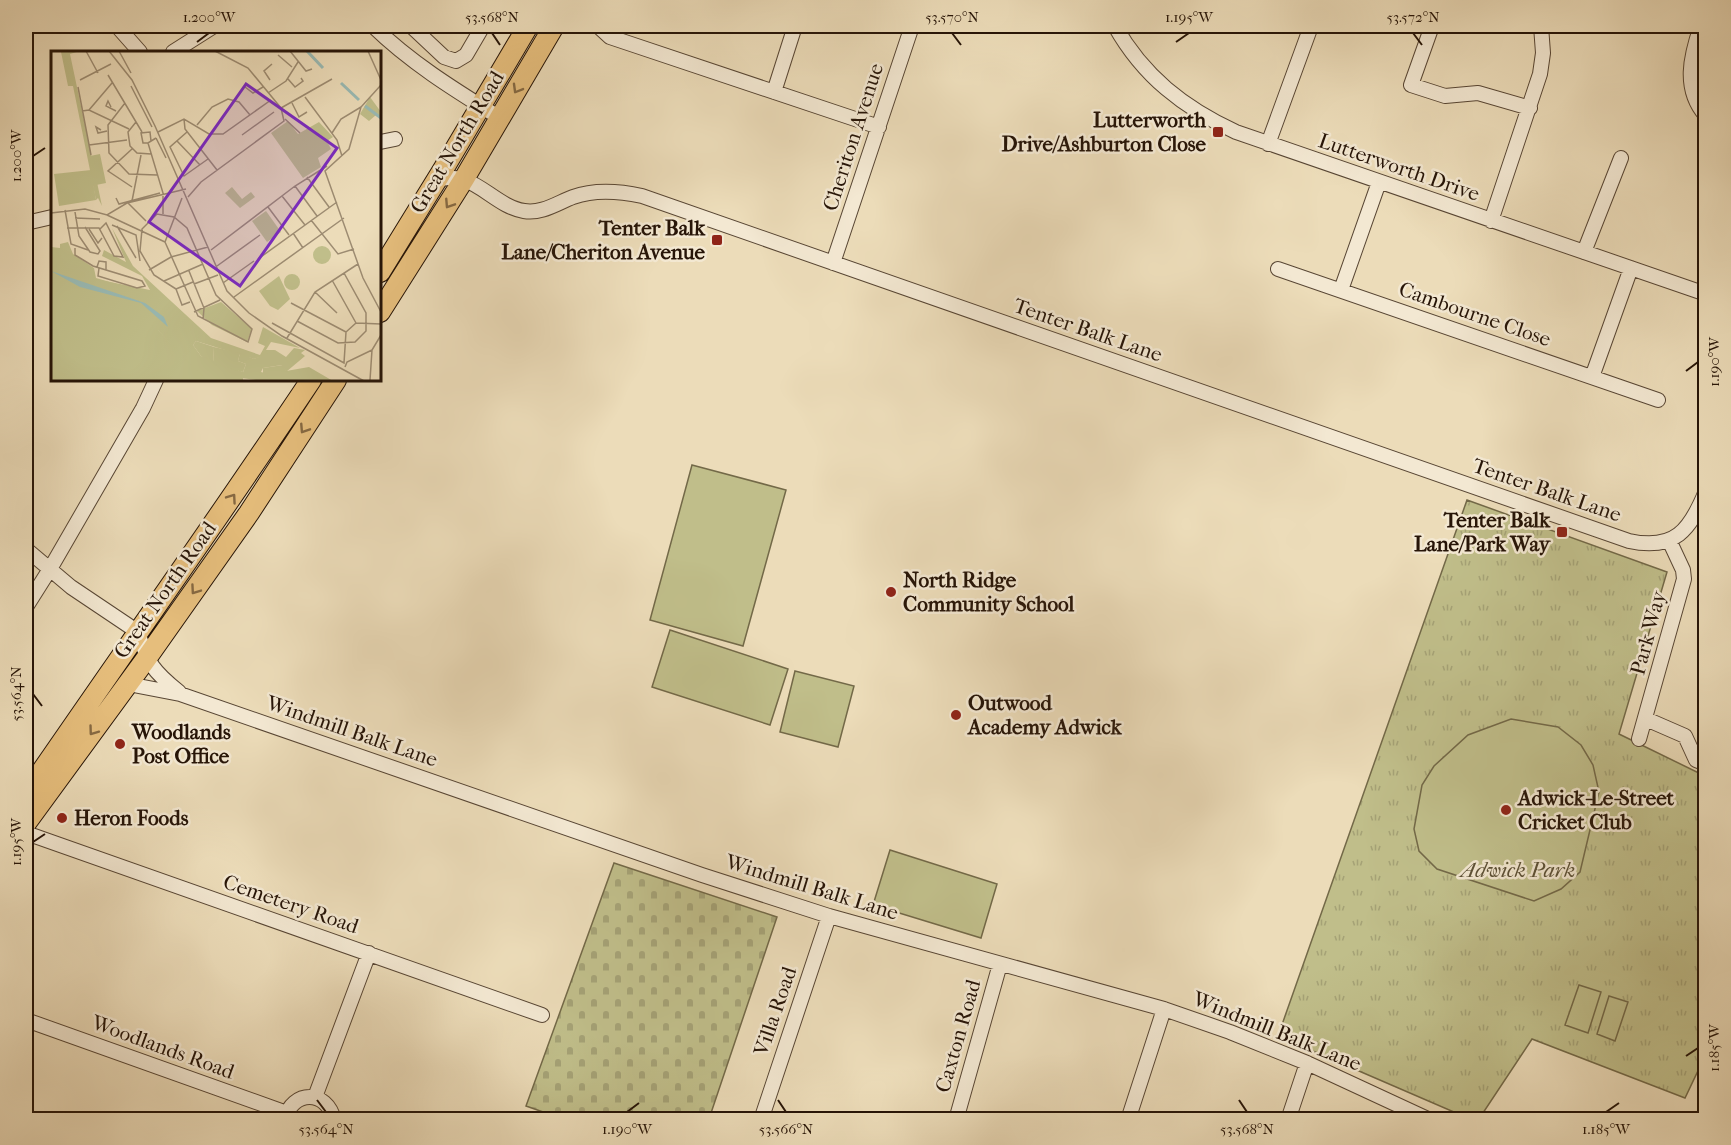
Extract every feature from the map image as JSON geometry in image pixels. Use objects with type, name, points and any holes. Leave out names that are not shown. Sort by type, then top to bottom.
[{"type":"highway","name":"Great North Road","points":[[381,270],[528,26]]},
{"type":"highway","name":"Great North Road","points":[[381,310],[464,179],[554,26]]},
{"type":"highway","name":"Great North Road","points":[[26,794],[310,381]]},
{"type":"highway","name":"Great North Road","points":[[26,823],[249,513],[335,381]]},
{"type":"street","points":[[117,26],[139,51]]},
{"type":"street","points":[[175,51],[214,26]]},
{"type":"street","points":[[373,26],[419,65],[500,118]]},
{"type":"street","points":[[411,26],[444,57],[456,61],[466,55],[483,26]]},
{"type":"street","points":[[598,26],[610,37],[879,127]]},
{"type":"street","points":[[774,92],[795,26]]},
{"type":"street","name":"Cheriton Avenue","points":[[833,263],[912,26]]},
{"type":"street","name":"Lutterworth Drive","points":[[1115,26],[1125,44],[1150,74],[1176,98],[1207,119],[1268,144],[1706,294]]},
{"type":"street","points":[[1268,144],[1309,26]]},
{"type":"street","points":[[1432,26],[1411,85],[1445,96],[1478,93],[1530,108]]},
{"type":"street","points":[[1491,220],[1540,74],[1543,52],[1541,26]]},
{"type":"street","points":[[1701,26],[1692,53],[1690,72],[1693,92],[1706,116]]},
{"type":"street","points":[[381,142],[395,139]]},
{"type":"street","points":[[454,152],[464,179]]},
{"type":"street","points":[[1584,252],[1621,158]]},
{"type":"street","points":[[436,181],[447,176],[464,179]]},
{"type":"street","name":"Tenter Balk Lane","points":[[464,179],[512,208],[526,212],[545,210],[574,196],[592,192],[617,191],[642,196],[1629,541],[1646,544],[1669,540]]},
{"type":"street","points":[[1341,291],[1379,182]]},
{"type":"street","points":[[26,223],[51,217]]},
{"type":"street","name":"Cambourne Close","points":[[1278,268],[1658,400]]},
{"type":"street","points":[[1592,377],[1631,268]]},
{"type":"street","points":[[26,607],[143,408],[156,381]]},
{"type":"street","points":[[1669,540],[1689,525],[1706,491]]},
{"type":"street","name":"Park Way","points":[[1639,739],[1684,579],[1683,570],[1669,540]]},
{"type":"street","points":[[26,549],[71,587],[138,632],[146,659]]},
{"type":"street","name":"Windmill Balk Lane","points":[[146,659],[158,675],[180,694]]},
{"type":"street","name":"Windmill Balk Lane","points":[[128,684],[180,694],[702,875],[829,916],[1164,1009],[1307,1063],[1430,1119]]},
{"type":"street","points":[[1646,719],[1685,736],[1696,760],[1706,764]]},
{"type":"street","name":"Cemetery Road","points":[[26,833],[542,1015]]},
{"type":"street","name":"Villa Road","points":[[761,1119],[829,916]]},
{"type":"street","points":[[315,1097],[369,953]]},
{"type":"street","name":"Caxton Road","points":[[956,1119],[1000,964]]},
{"type":"street","points":[[1128,1119],[1164,1009]]},
{"type":"street","name":"Woodlands Road","points":[[26,1020],[286,1116]]},
{"type":"street","points":[[1288,1119],[1307,1063]]},
{"type":"street","points":[[286,1116],[295,1101],[315,1097],[329,1107],[333,1119]]},
{"type":"green space","points":[[692,465],[786,490],[743,646],[650,620]]},
{"type":"green space","name":"Adwick Park","points":[[1467,500],[1667,572],[1619,734],[1705,776],[1705,1056],[1685,1098],[1532,1039],[1479,1119],[1470,1119],[1278,1036]]},
{"type":"green space","points":[[670,630],[788,669],[770,725],[652,687]]},
{"type":"green space","points":[[795,671],[854,686],[838,747],[780,732]]},
{"type":"green space","name":"Adwick-Le-Street Cricket Club","points":[[1511,719],[1558,727],[1581,745],[1593,765],[1599,792],[1580,872],[1561,889],[1534,901],[1437,869],[1419,851],[1414,829],[1422,785],[1434,766],[1468,735]]},
{"type":"green space","points":[[890,850],[997,884],[981,938],[873,905]]},
{"type":"green space","points":[[614,863],[777,917],[709,1119],[563,1119],[526,1106]]},
{"type":"green space","points":[[1579,985],[1601,992],[1588,1033],[1565,1025]]},
{"type":"green space","points":[[1609,996],[1628,1002],[1615,1041],[1597,1034]]},
{"type":"place","name":"Lutterworth Drive/Ashburton Close","points":[[1218,132]]},
{"type":"place","name":"Tenter Balk Lane/Cheriton Avenue","points":[[717,240]]},
{"type":"place","name":"Tenter Balk Lane/Park Way","points":[[1562,532]]},
{"type":"place","name":"North Ridge Community School","points":[[891,592]]},
{"type":"place","name":"Outwood Academy Adwick","points":[[956,715]]},
{"type":"place","name":"Woodlands Post Office","points":[[120,744]]},
{"type":"place","name":"Adwick-Le-Street Cricket Club","points":[[1506,810]]},
{"type":"place","name":"Heron Foods","points":[[62,818]]}]
